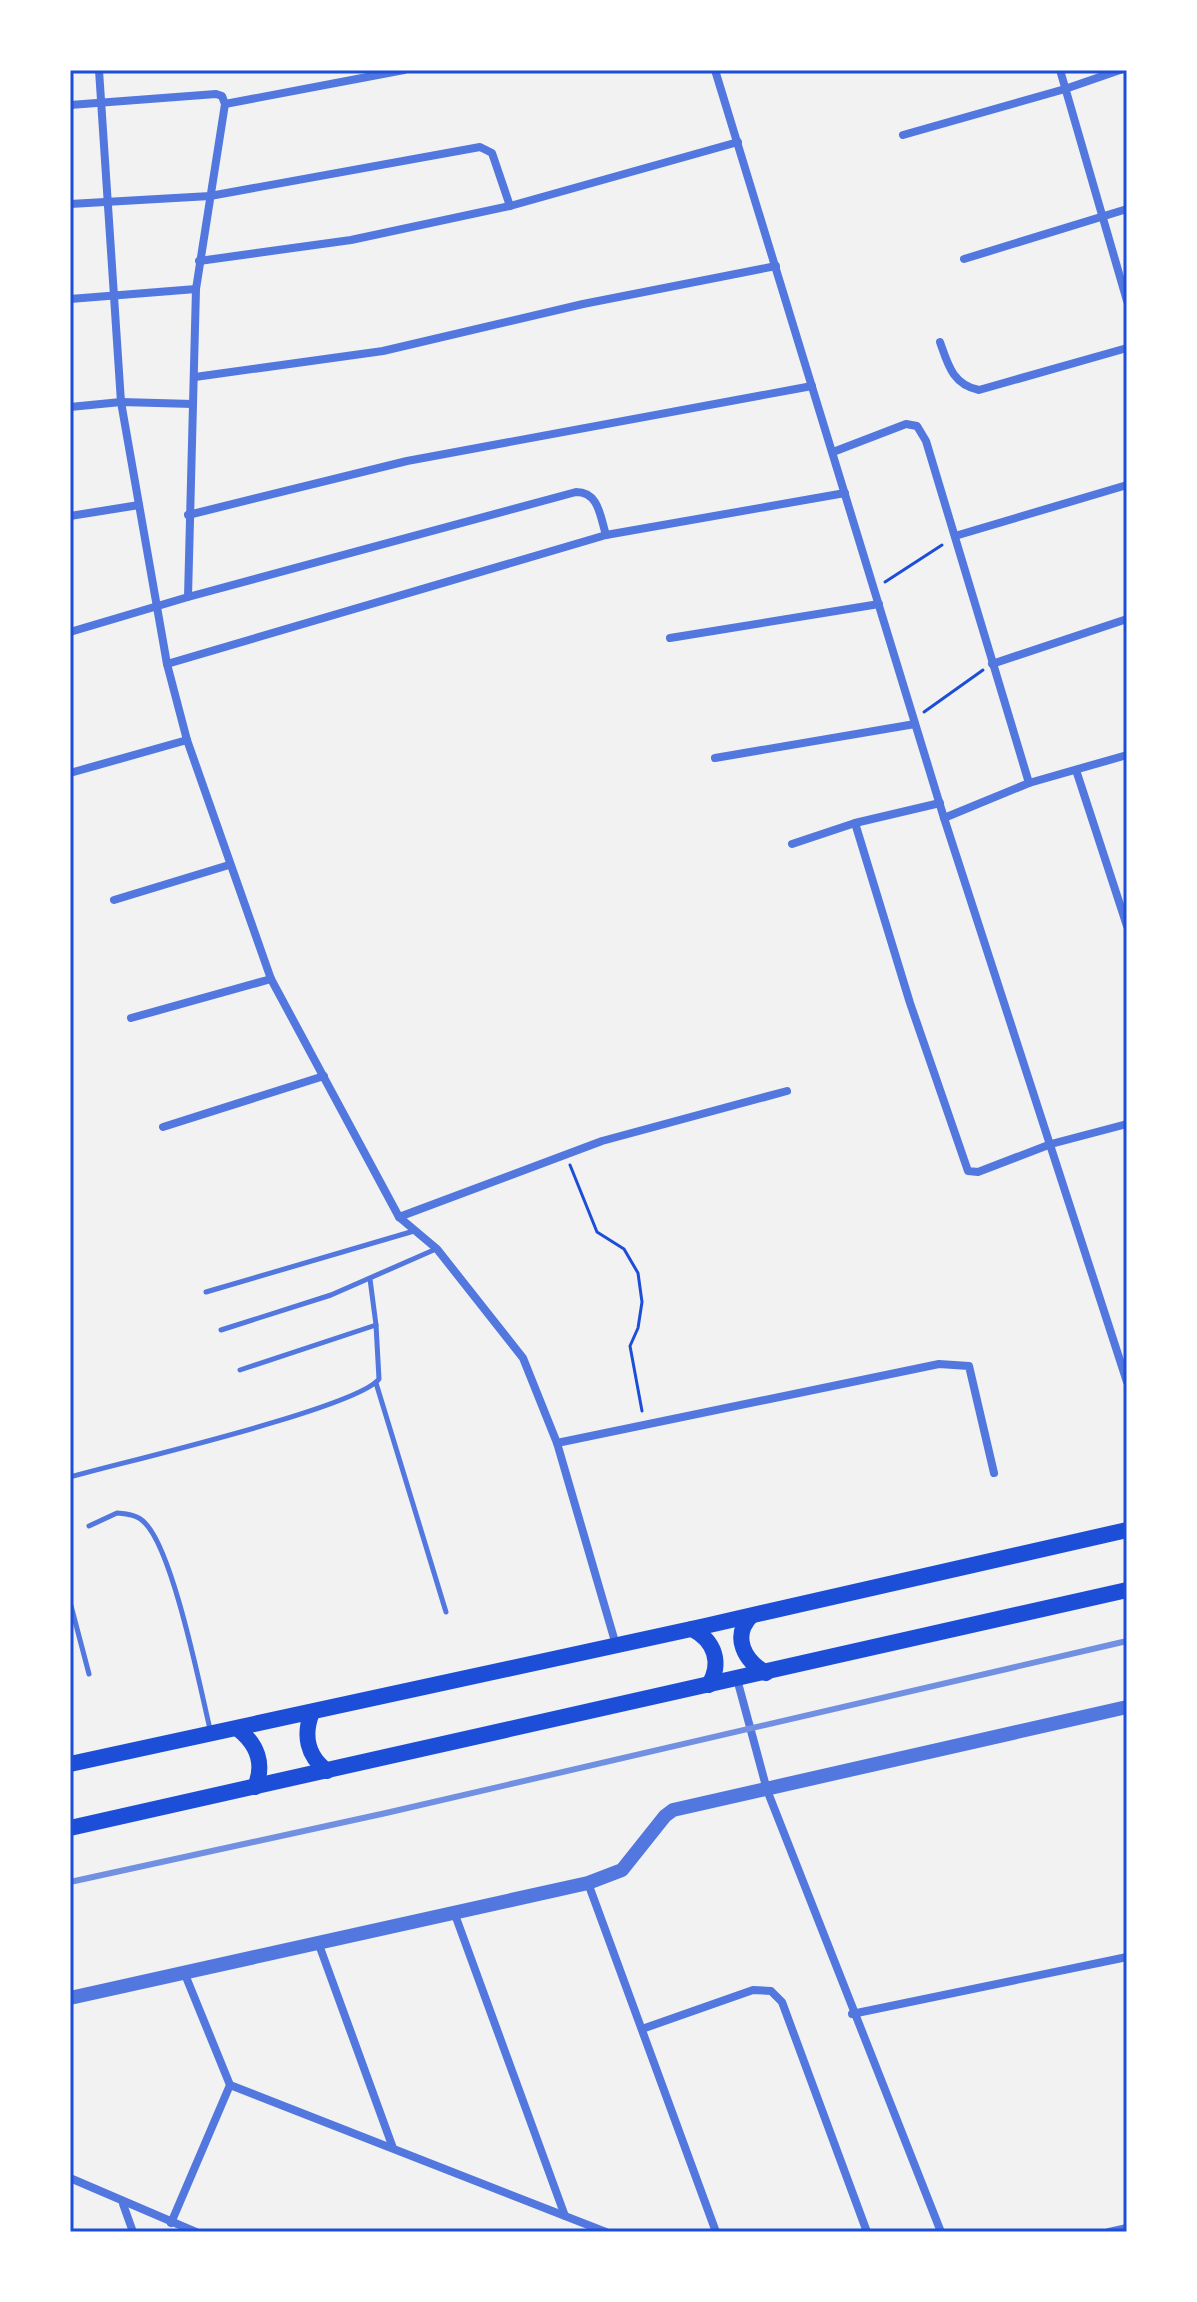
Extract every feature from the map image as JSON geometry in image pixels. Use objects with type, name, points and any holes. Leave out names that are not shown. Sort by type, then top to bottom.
[{"type":"main road","points":[[70,1764],[617,1646],[1127,1530]]},
{"type":"main road","points":[[70,1828],[1127,1590]]},
{"type":"main road","points":[[751,1616],[742,1628],[743,1651],[752,1665],[766,1673]]},
{"type":"main road","points":[[692,1629],[705,1635],[714,1650],[716,1674],[709,1685]]},
{"type":"main road","points":[[312,1712],[307,1724],[309,1748],[327,1771]]},
{"type":"main road","points":[[238,1729],[248,1737],[259,1758],[255,1787]]},
{"type":"street","points":[[99,70],[121,402],[167,664],[187,740],[271,979],[399,1217],[437,1249],[523,1358],[557,1443],[617,1646]]},
{"type":"street","points":[[225,104],[404,70]]},
{"type":"street","points":[[715,70],[944,818],[1126,1379]]},
{"type":"street","points":[[1060,70],[1127,301]]},
{"type":"street","points":[[903,135],[1065,89],[1120,70]]},
{"type":"street","points":[[70,105],[216,94],[222,96],[225,104],[196,289],[188,597]]},
{"type":"street","points":[[199,261],[351,240],[510,206],[738,142]]},
{"type":"street","points":[[70,204],[210,196],[480,147],[492,153],[510,206]]},
{"type":"street","points":[[964,259],[1127,209]]},
{"type":"street","points":[[195,377],[383,351],[583,304],[776,266]]},
{"type":"street","points":[[70,299],[196,289]]},
{"type":"street","points":[[940,342],[954,377],[965,387],[979,390],[1127,348]]},
{"type":"street","points":[[188,515],[407,461],[812,386]]},
{"type":"street","points":[[70,407],[121,402],[193,404]]},
{"type":"street","points":[[833,452],[906,424],[917,426],[926,441],[1029,783]]},
{"type":"street","points":[[955,536],[1127,485]]},
{"type":"street","points":[[70,632],[576,492],[587,492],[594,497],[606,535]]},
{"type":"street","points":[[167,664],[606,535],[845,493]]},
{"type":"street","points":[[70,516],[139,505]]},
{"type":"street","points":[[670,638],[879,604]]},
{"type":"street","points":[[992,664],[1127,619]]},
{"type":"street","points":[[715,758],[914,721]]},
{"type":"street","points":[[70,773],[187,740]]},
{"type":"street","points":[[944,818],[1029,783],[1127,755]]},
{"type":"street","points":[[1076,770],[1127,926]]},
{"type":"street","points":[[792,844],[855,823],[940,803]]},
{"type":"street","points":[[855,823],[968,1171],[978,1172],[1051,1144],[1127,1124]]},
{"type":"street","points":[[114,900],[229,865]]},
{"type":"street","points":[[131,1018],[271,979]]},
{"type":"street","points":[[163,1127],[324,1076]]},
{"type":"street","points":[[399,1217],[566,1154],[787,1091]]},
{"type":"street","points":[[557,1443],[939,1364],[969,1366],[994,1473]]},
{"type":"street","points":[[737,1679],[767,1790],[852,2014],[941,2232]]},
{"type":"street","points":[[70,1998],[588,1883],[622,1870],[673,1810],[1127,1707]]},
{"type":"street","points":[[588,1883],[716,2232]]},
{"type":"street","points":[[454,1912],[565,2216]]},
{"type":"street","points":[[318,1942],[393,2148]]},
{"type":"street","points":[[852,2014],[1127,1957]]},
{"type":"street","points":[[171,2223],[230,2085],[184,1972]]},
{"type":"street","points":[[642,2029],[753,1990],[771,1991],[782,2002],[867,2232]]},
{"type":"street","points":[[230,2085],[606,2232]]},
{"type":"street","points":[[70,2178],[123,2204],[196,2232]]},
{"type":"street","points":[[123,2204],[133,2232]]},
{"type":"street","points":[[1109,2232],[1127,2228]]},
{"type":"lane","points":[[206,1292],[414,1231]]},
{"type":"lane","points":[[221,1330],[370,1279],[437,1249]]},
{"type":"lane","points":[[70,1477],[257,1427],[363,1391],[376,1383],[379,1379],[376,1325],[370,1279]]},
{"type":"lane","points":[[240,1370],[376,1325]]},
{"type":"lane","points":[[376,1383],[446,1612]]},
{"type":"lane","points":[[89,1526],[117,1513],[143,1520],[151,1530],[173,1585],[211,1734]]},
{"type":"lane","points":[[70,1602],[89,1674]]},
{"type":"path","points":[[874,589],[955,536]]},
{"type":"path","points":[[914,721],[992,664]]},
{"type":"path","points":[[566,1154],[597,1232],[624,1249],[638,1273],[642,1302],[638,1328],[630,1346],[645,1423]]},
{"type":"railway","points":[[70,1882],[386,1813],[1127,1641]]}]
